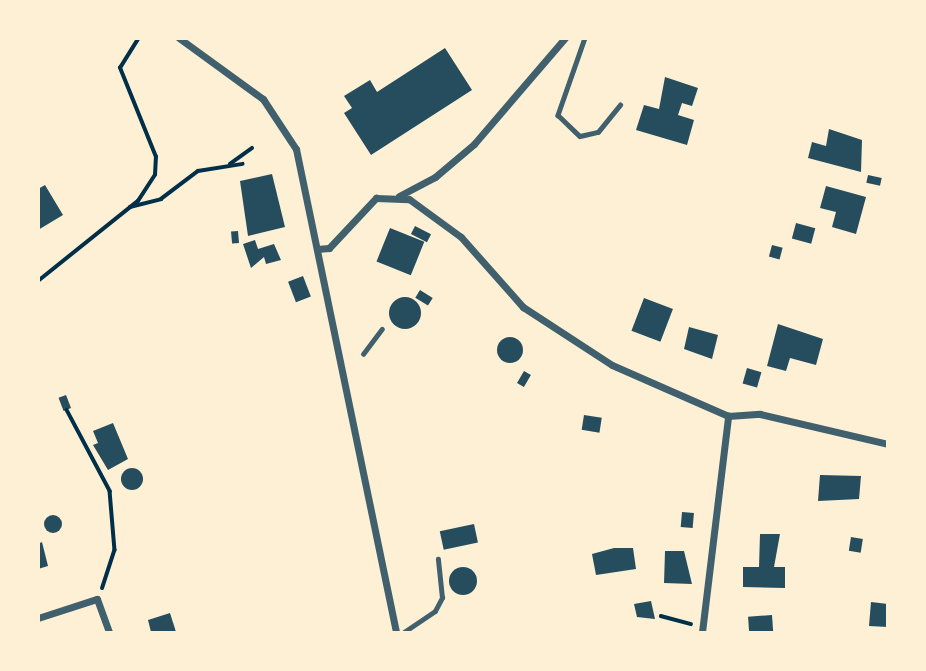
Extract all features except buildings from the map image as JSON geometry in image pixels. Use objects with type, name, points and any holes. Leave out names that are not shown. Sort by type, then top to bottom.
[{"type":"street","points":[[178,38],[263,99],[283,121],[296,149],[396,632]]},
{"type":"street","points":[[317,249],[329,248],[367,203],[399,196],[435,177],[474,144],[565,38]]},
{"type":"street","points":[[399,196],[435,214],[556,333],[612,365],[728,416],[760,414],[887,444]]},
{"type":"street","points":[[702,632],[709,543],[728,416]]},
{"type":"street","points":[[38,618],[97,599],[109,632]]},
{"type":"lane","points":[[585,38],[558,115],[580,136],[598,132],[620,105]]},
{"type":"lane","points":[[363,354],[382,329]]},
{"type":"lane","points":[[404,632],[430,616],[442,598],[438,559]]},
{"type":"path","points":[[38,281],[128,208],[155,175],[156,157],[120,68],[139,38]]},
{"type":"path","points":[[228,165],[252,148]]},
{"type":"path","points":[[128,208],[161,199],[198,171],[242,164]]},
{"type":"path","points":[[67,410],[110,491],[115,550],[97,599]]},
{"type":"path","points":[[661,617],[695,625]]}]
